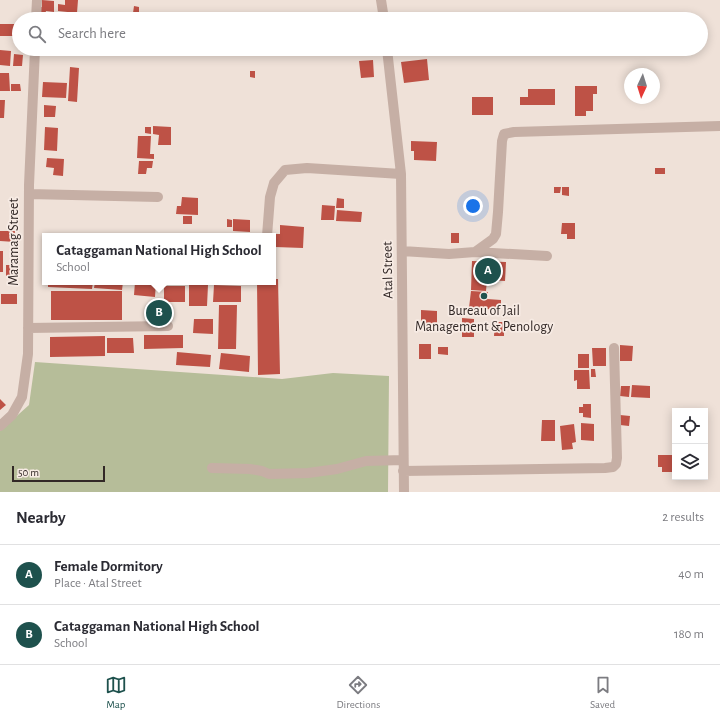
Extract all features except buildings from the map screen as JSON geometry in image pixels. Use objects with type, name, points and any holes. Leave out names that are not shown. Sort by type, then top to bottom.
[{"type":"street","points":[[36,12],[37,0]]},
{"type":"street","points":[[381,0],[383,12]]},
{"type":"street","name":"Maramag Street","points":[[0,426],[12,415],[22,397],[28,354],[29,194],[35,56]]},
{"type":"street","name":"Atal Street","points":[[388,56],[398,135],[401,174],[404,492]]},
{"type":"street","points":[[475,252],[493,239],[496,234],[502,136],[504,134],[514,132],[720,126]]},
{"type":"street","points":[[266,233],[270,197],[274,183],[285,170],[306,168],[401,174]]},
{"type":"street","points":[[29,194],[158,197]]},
{"type":"street","points":[[402,251],[450,254],[475,252],[547,256]]},
{"type":"street","points":[[28,328],[168,326]]},
{"type":"street","points":[[403,471],[613,467],[616,464],[617,458],[614,348]]},
{"type":"street","points":[[212,468],[250,469],[269,474],[308,473],[337,469],[366,461],[403,460]]},
{"type":"green space","points":[[35,362],[282,379],[333,373],[389,376],[388,492],[0,492],[0,431],[29,405]]},
{"type":"place","name":"Female Dormitory","points":[[488,271]]},
{"type":"place","name":"Bureau of Jail Management & Penology","points":[[484,296]]},
{"type":"place","name":"Cataggaman National High School","points":[[159,313]]}]
